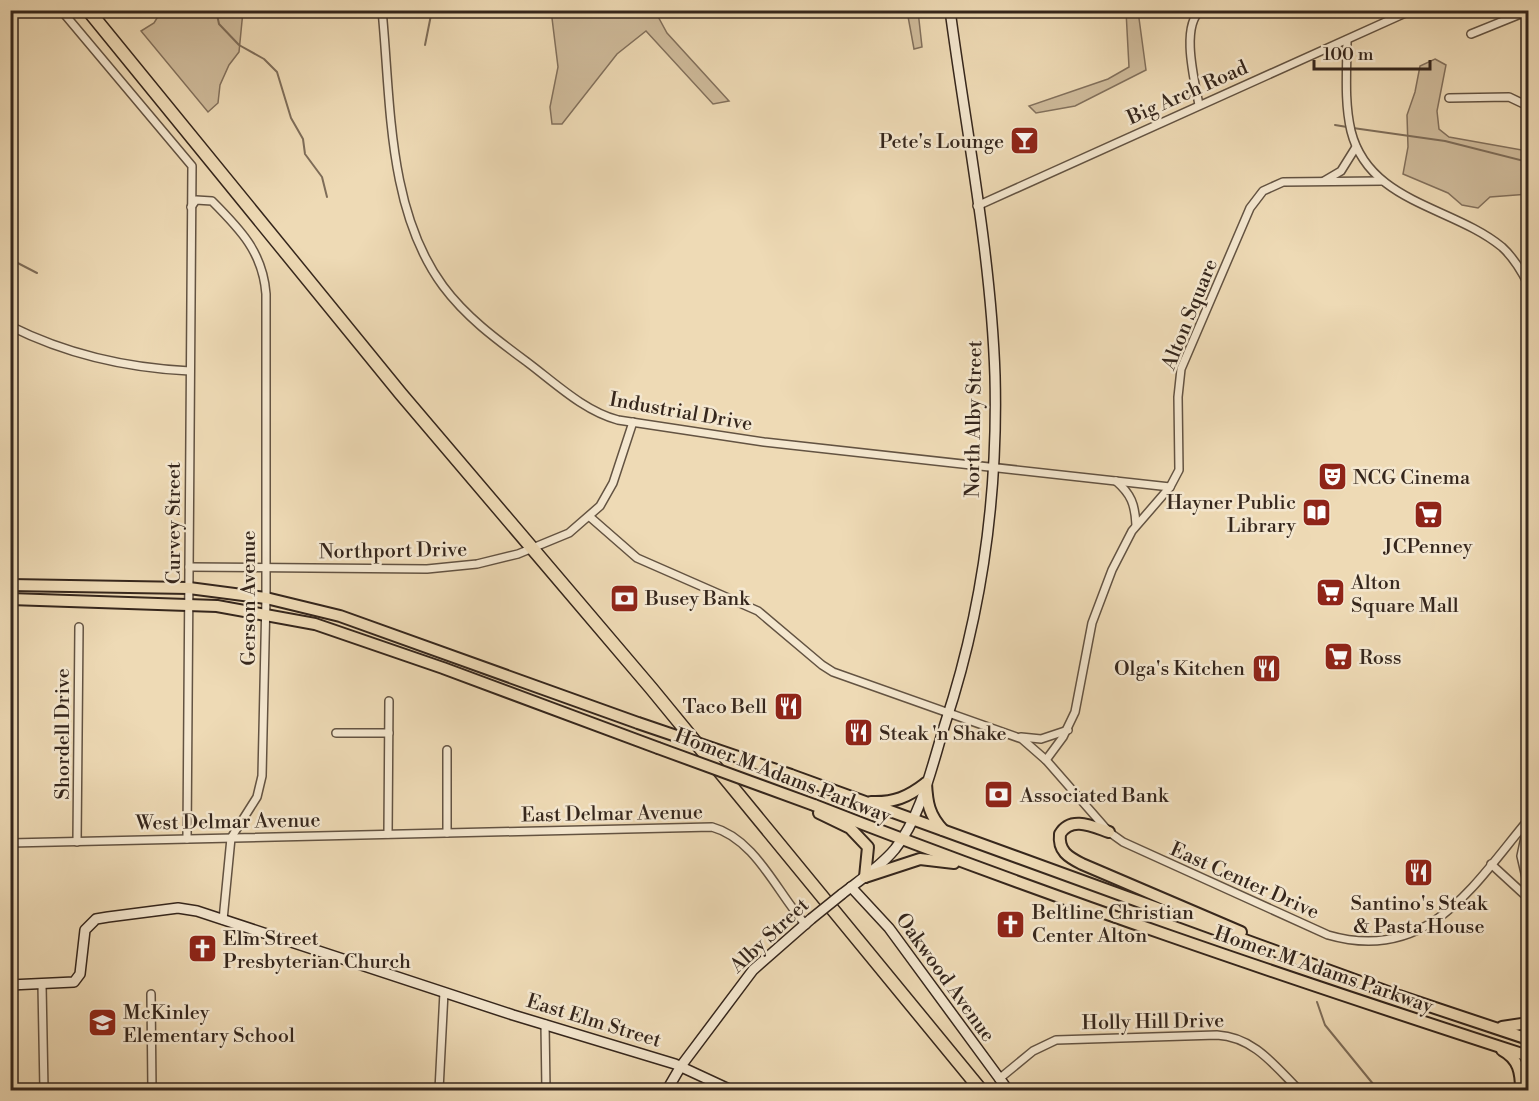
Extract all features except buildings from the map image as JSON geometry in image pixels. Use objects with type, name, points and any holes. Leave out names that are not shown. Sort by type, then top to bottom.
[{"type":"highway","points":[[88,10],[401,394],[651,688],[981,1090]]},
{"type":"main road","name":"Homer M Adams Parkway","points":[[10,585],[189,588],[266,598],[340,616],[1400,996],[1528,1039]]},
{"type":"main road","name":"Homer M Adams Parkway","points":[[10,599],[189,604],[266,614],[315,624],[782,793],[976,866],[1361,1002],[1528,1056]]},
{"type":"main road","points":[[863,802],[888,803],[910,796],[926,783]]},
{"type":"main road","points":[[926,783],[927,804],[933,819],[945,832]]},
{"type":"main road","points":[[782,793],[850,828],[861,838],[868,847],[865,877],[920,859],[976,866]]},
{"type":"main road","points":[[1109,832],[1080,823],[1072,824],[1060,834],[1060,846],[1065,854],[1082,864],[1400,996]]},
{"type":"main road","points":[[1490,1026],[1510,1027],[1528,1023]]},
{"type":"main road","points":[[1486,1042],[1506,1052],[1513,1059],[1520,1069],[1522,1090]]},
{"type":"main road","points":[[1522,1090],[1528,1082]]},
{"type":"street","name":"Curvey Street","points":[[61,10],[191,164],[187,838]]},
{"type":"street","name":"Industrial Drive","points":[[382,10],[401,190],[414,232],[434,272],[470,317],[513,352],[598,413],[633,422],[764,442],[1170,487]]},
{"type":"street","name":"North Alby Street","points":[[912,820],[965,661],[980,588],[994,466],[992,332],[950,10]]},
{"type":"street","points":[[1199,105],[1190,35],[1193,18],[1200,10]]},
{"type":"street","name":"Big Arch Road","points":[[977,206],[1412,10]]},
{"type":"street","points":[[1471,34],[1528,11]]},
{"type":"street","points":[[1347,40],[1348,116],[1356,147],[1382,181],[1408,198],[1489,238],[1512,258],[1528,284]]},
{"type":"street","points":[[1449,98],[1509,97],[1528,106]]},
{"type":"street","points":[[1324,182],[1348,163],[1356,147]]},
{"type":"street","name":"Alton Square","points":[[1046,760],[1068,730],[1075,712],[1095,612],[1117,558],[1136,525],[1170,487],[1180,462],[1178,397],[1181,369],[1250,207],[1263,191],[1273,185],[1382,181]]},
{"type":"street","name":"Gerson Avenue","points":[[191,207],[196,200],[212,201],[247,240],[263,267],[266,294],[264,569],[266,614],[261,785],[250,809],[231,838],[223,920]]},
{"type":"street","points":[[10,326],[53,346],[99,360],[132,366],[190,370]]},
{"type":"street","name":"Northport Drive","points":[[189,567],[264,569],[460,567],[532,549],[569,533],[590,517],[613,483],[633,422]]},
{"type":"street","points":[[1116,481],[1129,492],[1133,501],[1136,525]]},
{"type":"street","name":"East Center Drive","points":[[590,517],[637,558],[758,611],[822,665],[865,684],[1013,735],[1033,747],[1109,832],[1132,847],[1328,935],[1359,941],[1387,940],[1429,926],[1459,903],[1528,822]]},
{"type":"street","name":"Shordell Drive","points":[[77,842],[79,627]]},
{"type":"street","points":[[388,834],[389,701]]},
{"type":"street","points":[[1013,735],[1041,739],[1068,730]]},
{"type":"street","points":[[336,733],[389,733]]},
{"type":"street","points":[[447,750],[447,833]]},
{"type":"street","name":"Alby Street","points":[[667,1090],[681,1066],[753,970],[885,860],[912,820]]},
{"type":"street","points":[[1528,822],[1521,856],[1528,886]]},
{"type":"street","name":"East Delmar Avenue","points":[[447,833],[712,827],[730,834],[749,851],[808,922]]},
{"type":"street","name":"West Delmar Avenue","points":[[10,843],[447,833]]},
{"type":"street","points":[[1491,864],[1528,898]]},
{"type":"street","name":"Oakwood Avenue","points":[[851,888],[889,928],[1008,1090]]},
{"type":"street","name":"East Elm Street","points":[[42,984],[70,983],[77,980],[82,963],[85,930],[96,919],[178,908],[223,920],[681,1066],[731,1090]]},
{"type":"street","points":[[10,985],[42,984],[44,1090]]},
{"type":"street","points":[[439,1090],[444,992]]},
{"type":"street","points":[[151,994],[152,1090]]},
{"type":"street","points":[[546,1024],[546,1090]]},
{"type":"street","name":"Holly Hill Drive","points":[[999,1079],[1033,1051],[1056,1040],[1230,1035],[1242,1038],[1254,1046],[1299,1090]]},
{"type":"street","points":[[1522,1090],[1528,1068]]},
{"type":"shaded area","points":[[162,10],[243,11],[239,52],[229,65],[220,85],[218,103],[208,112],[141,31],[154,23]]},
{"type":"shaded area","points":[[551,10],[655,11],[667,33],[729,101],[713,104],[646,31],[617,54],[562,124],[552,124],[550,107],[558,67]]},
{"type":"shaded area","points":[[907,11],[918,11],[922,47],[914,49]]},
{"type":"shaded area","points":[[1126,11],[1138,11],[1146,70],[1075,106],[1036,113],[1029,106],[1108,79],[1129,67]]},
{"type":"shaded area","points":[[1435,59],[1446,65],[1437,111],[1439,129],[1449,137],[1528,151],[1528,194],[1490,197],[1478,208],[1462,205],[1448,193],[1403,174],[1408,147],[1407,115],[1415,92],[1420,66]]},
{"type":"waterway","points":[[216,10],[219,24],[239,45],[264,59],[277,72],[291,118],[303,139],[305,154],[322,177],[327,197]]},
{"type":"waterway","points":[[425,45],[432,10]]},
{"type":"waterway","points":[[1335,125],[1347,127]]},
{"type":"waterway","points":[[1353,128],[1445,141],[1528,162]]},
{"type":"waterway","points":[[10,259],[37,273]]},
{"type":"waterway","points":[[1317,1002],[1325,1025],[1378,1090]]},
{"type":"place","name":"Pete's Lounge","points":[[1025,141]]},
{"type":"place","name":"NCG Cinema","points":[[1332,477]]},
{"type":"place","name":"Hayner Public Library","points":[[1317,513]]},
{"type":"place","name":"JCPenney","points":[[1428,515]]},
{"type":"place","name":"Alton Square Mall","points":[[1330,593]]},
{"type":"place","name":"Busey Bank","points":[[624,598]]},
{"type":"place","name":"Ross","points":[[1338,657]]},
{"type":"place","name":"Olga's Kitchen","points":[[1266,668]]},
{"type":"place","name":"Taco Bell","points":[[788,706]]},
{"type":"place","name":"Steak 'n Shake","points":[[858,733]]},
{"type":"place","name":"Associated Bank","points":[[999,795]]},
{"type":"place","name":"Santino's Steak & Pasta House","points":[[1419,872]]},
{"type":"place","name":"Beltline Christian Center Alton","points":[[1011,924]]},
{"type":"place","name":"Elm Street Presbyterian Church","points":[[202,949]]},
{"type":"place","name":"McKinley Elementary School","points":[[102,1023]]}]
